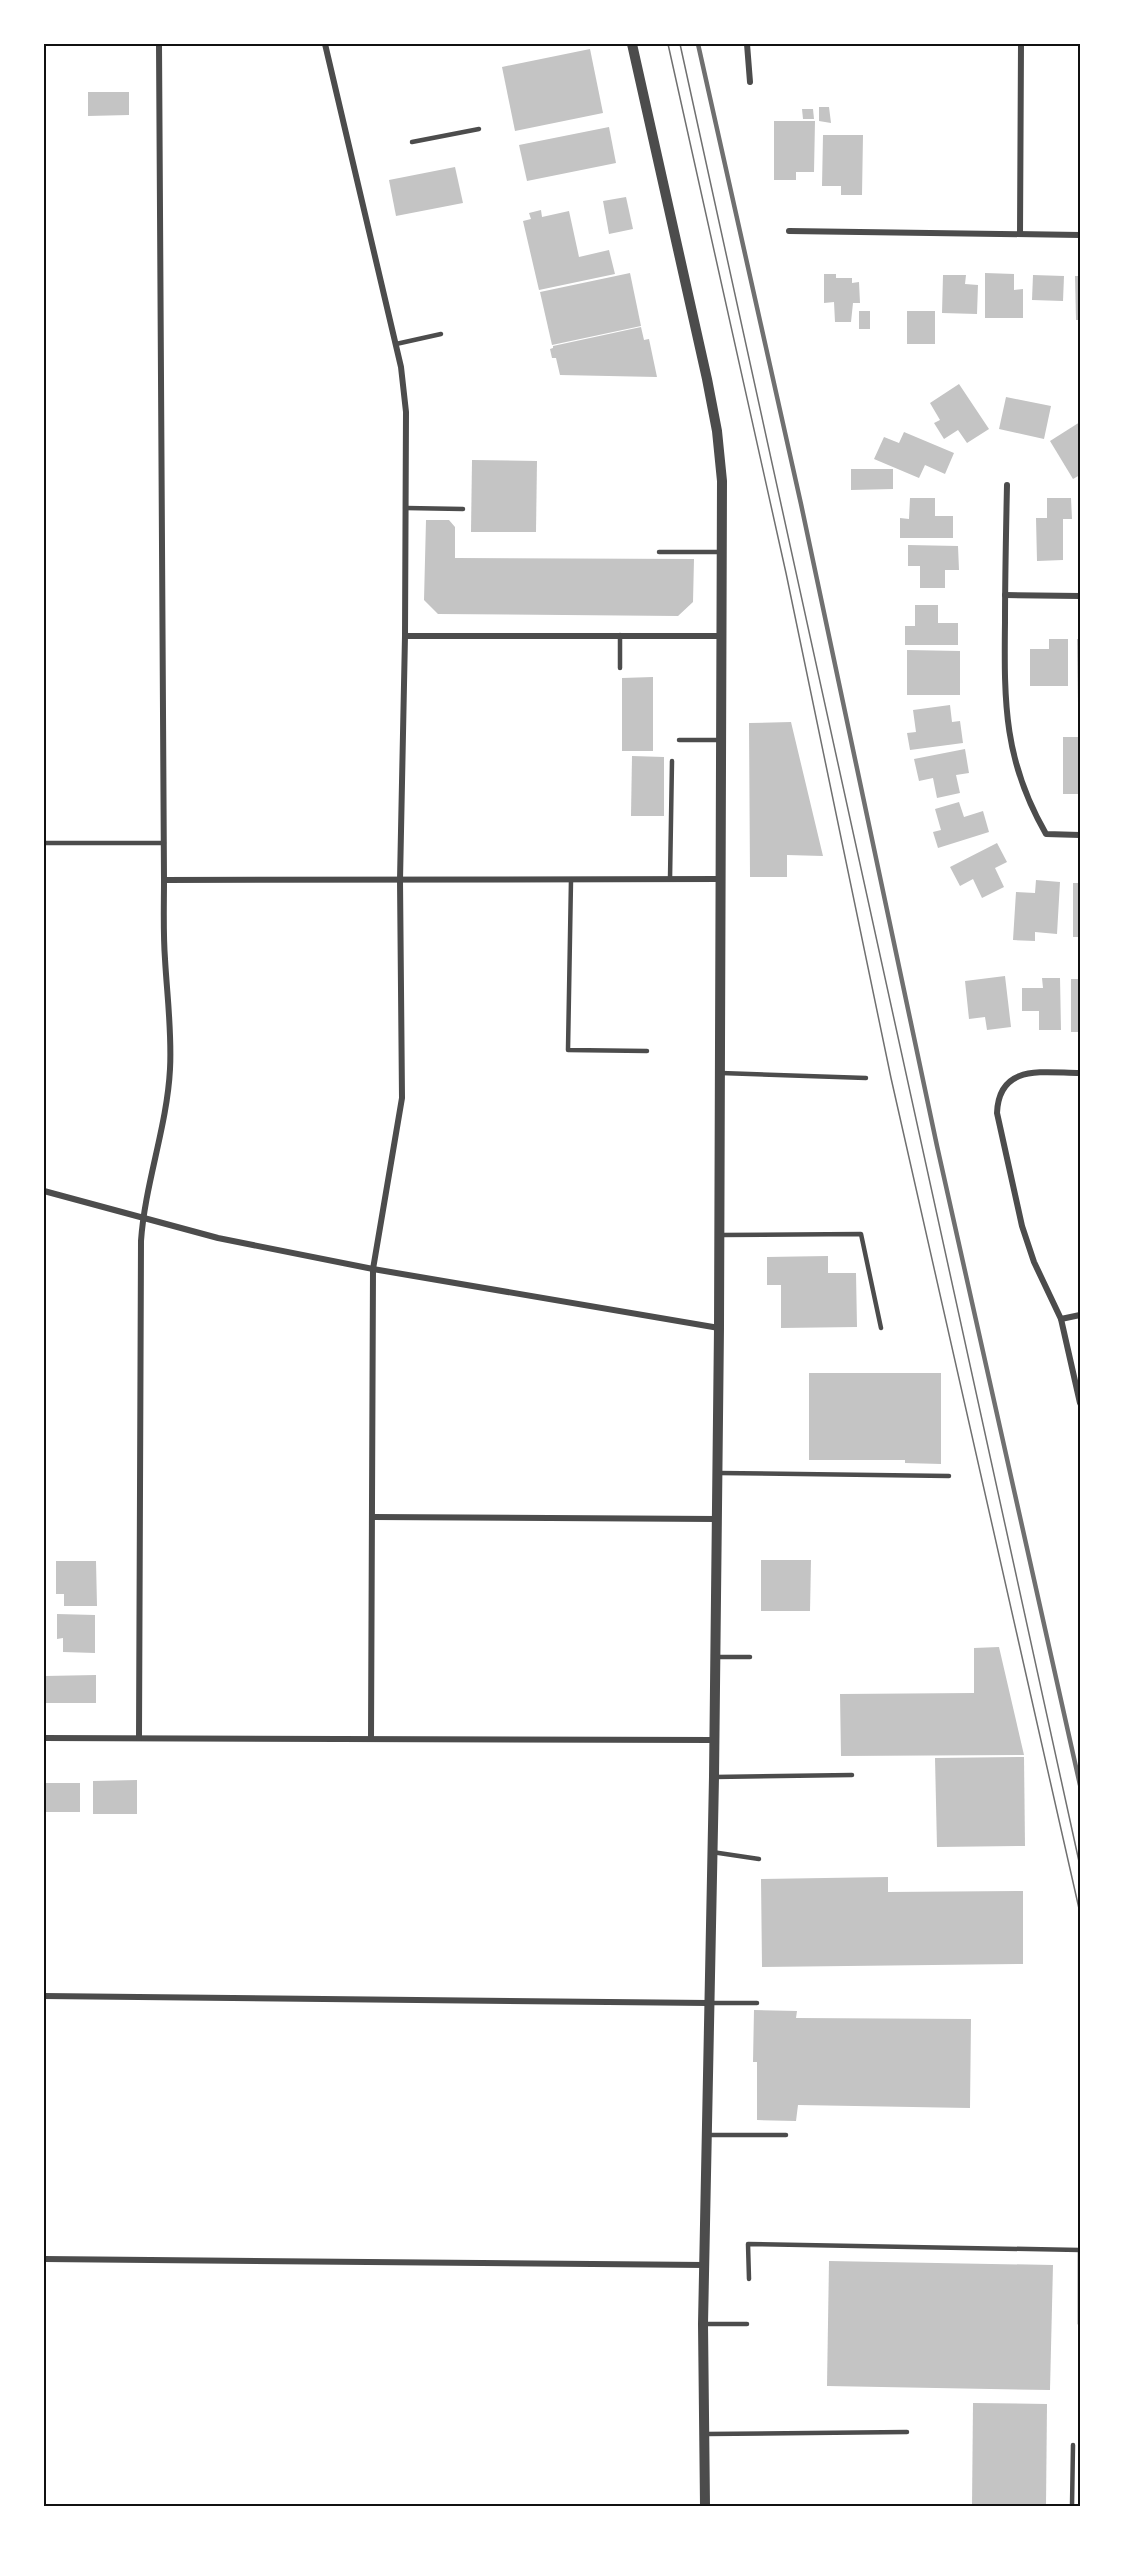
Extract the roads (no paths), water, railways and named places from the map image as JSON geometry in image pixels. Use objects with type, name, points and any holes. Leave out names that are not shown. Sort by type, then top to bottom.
[{"type":"street","points":[[139,1738],[142,1218],[165,1109],[170,1070],[164,880],[159,44]]},
{"type":"street","points":[[325,44],[396,344],[406,412],[405,636],[400,880],[402,1098],[373,1269],[374,1517],[371,1739]]},
{"type":"street","points":[[632,44],[713,405],[722,481],[718,1073],[719,1328],[714,1778],[703,2324],[705,2506]]},
{"type":"street","points":[[747,44],[750,82]]},
{"type":"street","points":[[1020,234],[1021,44]]},
{"type":"street","points":[[789,231],[1080,235]]},
{"type":"street","points":[[1007,485],[1006,714],[1010,744],[1020,778],[1046,834],[1080,834]]},
{"type":"street","points":[[1005,595],[1080,596]]},
{"type":"street","points":[[405,636],[722,636]]},
{"type":"street","points":[[164,880],[720,879]]},
{"type":"street","points":[[1080,1073],[1024,1073],[1012,1078],[997,1098],[996,1113],[1022,1227],[1034,1262],[1061,1319],[1080,1403]]},
{"type":"street","points":[[44,1191],[218,1238],[373,1269],[719,1328]]},
{"type":"street","points":[[1061,1319],[1080,1315]]},
{"type":"street","points":[[374,1517],[716,1519]]},
{"type":"street","points":[[44,1738],[714,1740]]},
{"type":"street","points":[[44,1996],[708,2003]]},
{"type":"street","points":[[44,2259],[705,2265]]},
{"type":"lane","points":[[412,142],[479,129]]},
{"type":"lane","points":[[396,344],[441,334]]},
{"type":"lane","points":[[406,508],[463,508]]},
{"type":"lane","points":[[658,552],[722,552]]},
{"type":"lane","points":[[620,635],[620,668]]},
{"type":"lane","points":[[679,740],[721,740]]},
{"type":"lane","points":[[670,879],[672,761]]},
{"type":"lane","points":[[44,843],[164,843]]},
{"type":"lane","points":[[571,880],[568,1050],[646,1051]]},
{"type":"lane","points":[[718,1073],[866,1078]]},
{"type":"lane","points":[[718,1235],[861,1234],[881,1328]]},
{"type":"lane","points":[[716,1473],[949,1476]]},
{"type":"lane","points":[[714,1657],[750,1657]]},
{"type":"lane","points":[[714,1778],[852,1775]]},
{"type":"lane","points":[[712,1852],[759,1858]]},
{"type":"lane","points":[[708,2003],[757,2002]]},
{"type":"lane","points":[[706,2134],[786,2135]]},
{"type":"lane","points":[[749,2279],[748,2244],[1080,2250],[1080,2324]]},
{"type":"lane","points":[[703,2324],[747,2324]]},
{"type":"lane","points":[[703,2434],[907,2432]]},
{"type":"lane","points":[[1072,2506],[1073,2445]]},
{"type":"tram line","points":[[668,44],[786,573],[891,1078],[1080,1913]]},
{"type":"tram line","points":[[680,44],[1080,1866]]},
{"type":"railway","points":[[698,44],[801,504],[937,1146],[1080,1785]]}]
